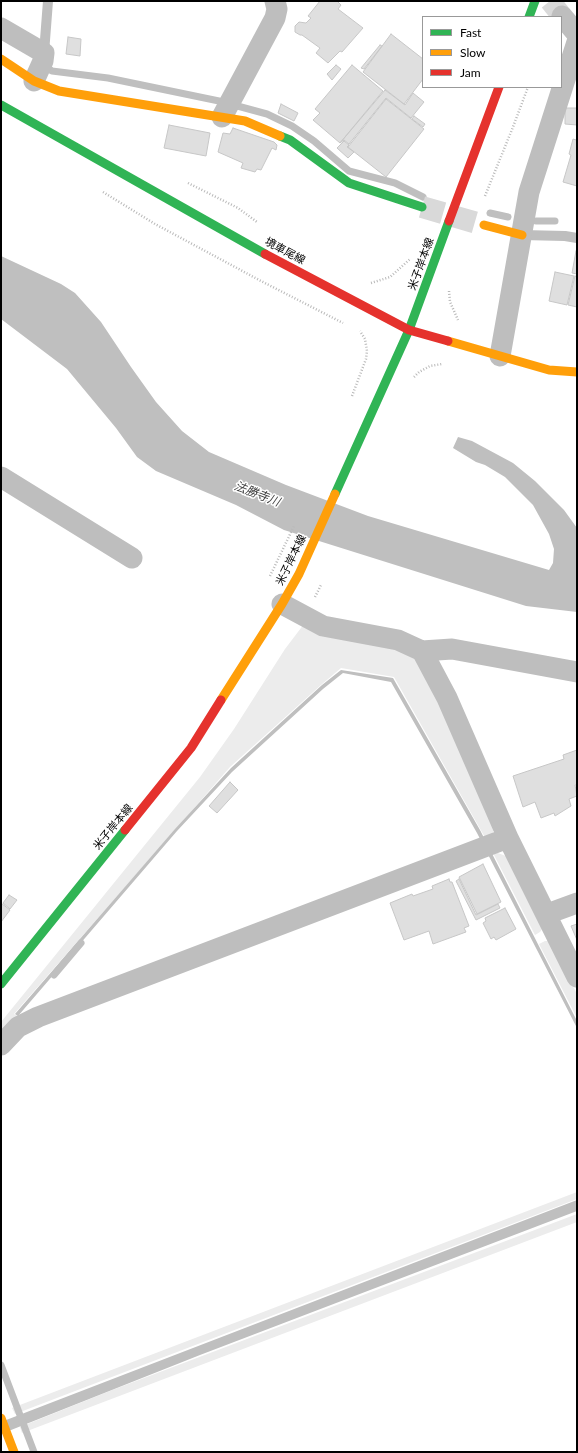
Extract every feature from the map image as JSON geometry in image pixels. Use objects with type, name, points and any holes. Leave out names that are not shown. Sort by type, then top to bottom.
[{"type":"main road","points":[[529,16],[535,1]]},
{"type":"main road","points":[[1,59],[40,67],[59,91],[226,108],[245,121],[290,140],[349,183],[422,208]]},
{"type":"main road","name":"米子岸本線","points":[[1,984],[191,748],[282,604],[299,574],[409,330],[499,88]]},
{"type":"main road","name":"境車尾線","points":[[1,105],[230,235],[409,330],[549,370],[577,372]]},
{"type":"main road","points":[[484,224],[522,236]]},
{"type":"main road","points":[[1,1418],[14,1452]]},
{"type":"street","points":[[226,108],[275,18],[280,4]]},
{"type":"street","points":[[562,16],[577,34]]},
{"type":"street","points":[[1,28],[40,67]]},
{"type":"street","points":[[500,356],[529,192],[577,42]]},
{"type":"street","points":[[1,477],[132,558]]},
{"type":"street","points":[[282,604],[323,626],[398,640],[422,651],[452,649],[577,672]]},
{"type":"street","points":[[422,651],[447,698],[494,843],[547,914],[577,976]]},
{"type":"street","points":[[1,1045],[18,1027],[38,1017],[494,843]]},
{"type":"street","points":[[547,914],[577,903]]},
{"type":"lane","points":[[40,67],[48,1]]},
{"type":"lane","points":[[522,236],[566,236],[577,238]]},
{"type":"path","points":[[484,199],[528,88]]},
{"type":"path","points":[[366,283],[372,283],[390,277],[410,260],[412,253]]},
{"type":"path","points":[[450,289],[450,302],[462,324]]},
{"type":"shaded area","points":[[304,624],[392,645],[414,656],[426,671],[494,830],[487,841],[394,677],[341,668],[230,767],[14,1014],[19,1017],[1,1039],[1,1022],[200,777],[234,729],[285,649]]},
{"type":"shaded area","points":[[495,852],[506,856],[543,928],[535,935],[493,853]]},
{"type":"shaded area","points":[[545,941],[550,941],[577,994],[577,1018],[539,944]]},
{"type":"shaded area","points":[[577,1192],[577,1199],[15,1414],[12,1408]]},
{"type":"shaded area","points":[[577,1214],[577,1222],[22,1433],[20,1427],[115,1389]]},
{"type":"water","name":"法勝寺川","points":[[1,256],[61,284],[75,293],[101,322],[156,402],[182,431],[209,452],[286,485],[368,516],[549,570],[553,563],[554,549],[549,534],[533,505],[505,477],[453,448],[458,437],[472,441],[513,463],[535,481],[564,510],[577,528],[577,612],[526,606],[284,530],[236,505],[156,471],[137,457],[116,428],[67,369],[1,319]]},
{"type":"water","points":[[341,670],[393,678],[480,830],[577,1021],[577,1028],[477,833],[391,682],[343,673],[323,689],[232,772],[177,831],[18,1016],[15,1014],[175,829],[231,768],[322,685]]},
{"type":"water","points":[[577,1200],[577,1211],[200,1355],[1,1434],[1,1422]]},
{"type":"building","points":[[320,1],[337,1],[341,5],[338,9],[363,28],[342,52],[340,51],[328,63],[316,53],[320,48],[302,35],[295,32],[295,26],[299,22],[306,23],[311,18],[308,16]]},
{"type":"building","points":[[391,34],[422,58],[422,80],[404,104],[363,72]]},
{"type":"building","points":[[68,37],[81,39],[80,56],[66,54]]},
{"type":"building","points":[[380,45],[382,46],[364,69],[361,68]]},
{"type":"building","points":[[336,65],[341,69],[332,80],[327,74]]},
{"type":"building","points":[[352,65],[383,91],[340,143],[313,120],[320,113],[315,109]]},
{"type":"building","points":[[385,90],[405,105],[413,93],[424,102],[411,118],[386,98],[349,144],[344,140],[340,143]]},
{"type":"building","points":[[386,99],[424,129],[386,177],[348,147]]},
{"type":"building","points":[[281,104],[298,113],[294,121],[278,113]]},
{"type":"building","points":[[565,108],[577,108],[577,125],[565,124]]},
{"type":"building","points":[[414,116],[425,124],[423,127],[412,119]]},
{"type":"building","points":[[169,125],[210,133],[206,156],[164,148]]},
{"type":"building","points":[[233,128],[274,142],[277,145],[276,150],[272,148],[261,170],[257,169],[255,172],[241,168],[243,163],[218,152],[223,133],[230,134]]},
{"type":"building","points":[[577,137],[577,186],[563,182],[571,155],[569,154],[573,139],[576,140]]},
{"type":"building","points":[[344,141],[349,145],[347,147],[354,152],[348,158],[337,148]]},
{"type":"building","points":[[577,251],[577,274],[572,273]]},
{"type":"building","points":[[555,272],[574,276],[567,305],[549,301]]},
{"type":"building","points":[[575,276],[577,277],[577,307],[568,305]]},
{"type":"building","points":[[577,750],[577,785],[575,785],[577,796],[569,799],[571,806],[555,816],[554,813],[541,818],[535,802],[523,807],[513,776],[564,759],[563,755]]},
{"type":"building","points":[[230,782],[238,790],[217,813],[209,806]]},
{"type":"building","points":[[483,864],[501,902],[477,914],[459,877]]},
{"type":"building","points":[[449,879],[450,882],[452,882],[469,926],[464,928],[466,932],[433,944],[429,931],[404,940],[390,903],[412,894],[413,896],[433,889],[432,886]]},
{"type":"building","points":[[459,879],[476,915],[498,904],[500,908],[476,920],[456,881]]},
{"type":"building","points":[[9,895],[17,900],[10,909],[3,903]]},
{"type":"building","points":[[1,903],[10,910],[1,922]]},
{"type":"building","points":[[505,908],[516,929],[496,940],[494,937],[491,939],[483,923],[486,921],[485,918]]},
{"type":"building","points":[[577,924],[577,940],[571,926]]},
{"type":"waterway","points":[[43,65],[52,71],[108,78],[219,101],[267,114],[292,126],[314,141],[349,171],[395,183],[423,197]]},
{"type":"waterway","points":[[490,213],[508,217]]},
{"type":"waterway","points":[[536,221],[555,221]]},
{"type":"waterway","points":[[54,975],[81,943]]},
{"type":"waterway","points":[[1,1365],[34,1452]]},
{"type":"tunnel","points":[[550,1],[562,16]]},
{"type":"tunnel","points":[[422,207],[484,225]]},
{"type":"traffic: fast","points":[[529,16],[535,1]]},
{"type":"traffic: fast","points":[[1,105],[265,254]]},
{"type":"traffic: fast","points":[[280,136],[290,140],[349,183],[422,207]]},
{"type":"traffic: fast","points":[[335,494],[409,330],[449,221]]},
{"type":"traffic: fast","points":[[1,984],[125,830]]},
{"type":"traffic: slow","points":[[1,59],[34,81],[59,91],[245,121],[280,136]]},
{"type":"traffic: slow","points":[[484,225],[522,235]]},
{"type":"traffic: slow","points":[[448,341],[549,370],[577,372]]},
{"type":"traffic: slow","points":[[221,700],[282,604],[299,574],[335,494]]},
{"type":"traffic: slow","points":[[1,1418],[14,1452]]},
{"type":"traffic: jam","points":[[449,221],[499,88]]},
{"type":"traffic: jam","points":[[265,254],[409,330],[448,341]]},
{"type":"traffic: jam","points":[[125,830],[191,748],[221,700]]}]
